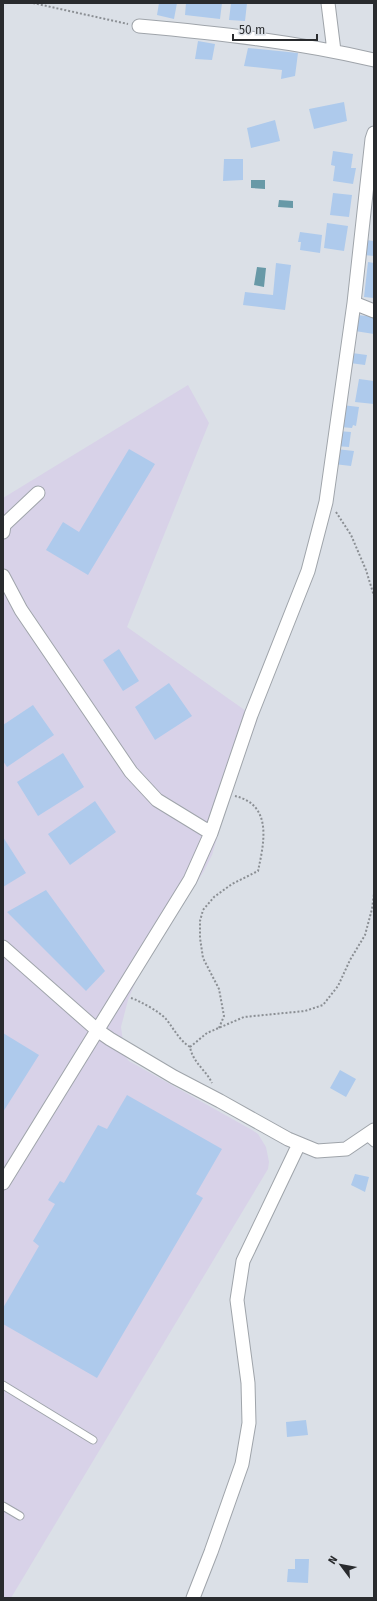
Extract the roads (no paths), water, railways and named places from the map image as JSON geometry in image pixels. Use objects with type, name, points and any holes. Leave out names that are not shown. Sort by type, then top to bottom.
[{"type":"street","points":[[328,3],[334,51]]},
{"type":"street","points":[[139,26],[198,31],[334,51],[374,60]]},
{"type":"street","points":[[3,1183],[190,880],[211,833],[251,715],[308,571],[326,498],[354,303],[364,199],[374,133]]},
{"type":"street","points":[[354,303],[374,311]]},
{"type":"street","points":[[3,532],[4,525],[38,493]]},
{"type":"street","points":[[3,576],[21,610],[131,772],[157,800],[211,833]]},
{"type":"street","points":[[3,947],[97,1030],[110,1039],[174,1077],[288,1139],[317,1151],[346,1148],[371,1136]]},
{"type":"street","points":[[193,1598],[212,1552],[242,1464],[249,1423],[248,1384],[237,1300],[243,1261],[299,1144]]},
{"type":"lane","points":[[3,1385],[93,1440]]},
{"type":"lane","points":[[3,1506],[20,1516]]},
{"type":"water","points":[[251,180],[265,180],[265,189],[251,188]]},
{"type":"water","points":[[279,200],[293,201],[293,208],[278,207]]},
{"type":"water","points":[[257,267],[266,268],[264,287],[254,285]]}]
